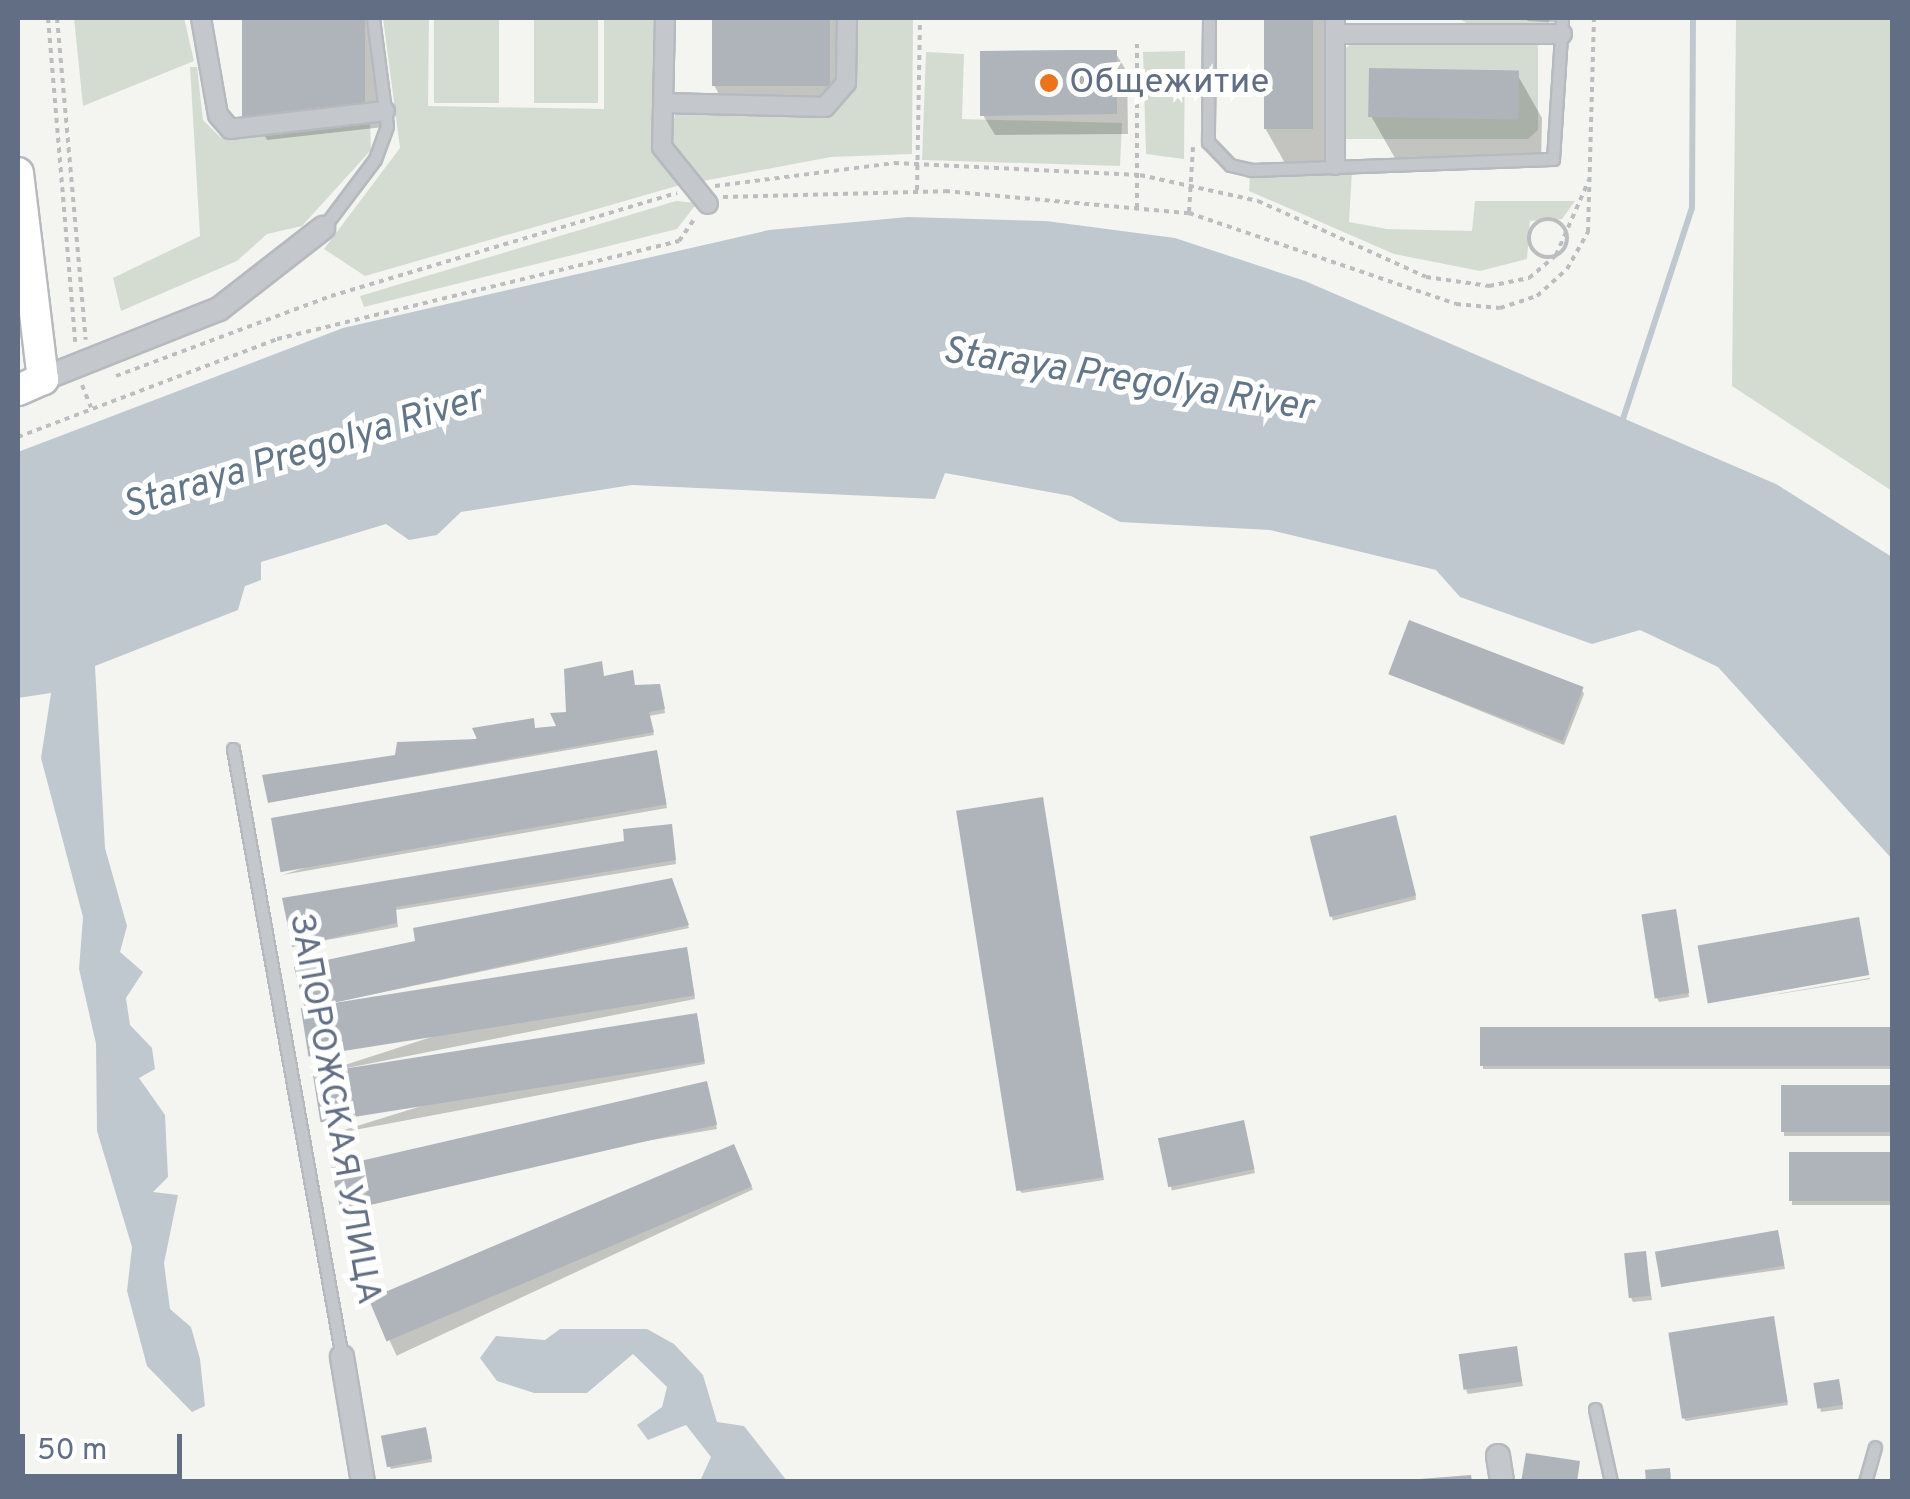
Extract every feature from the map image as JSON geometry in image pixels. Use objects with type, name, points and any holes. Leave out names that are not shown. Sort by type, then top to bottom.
[{"type":"main road","points":[[18,173],[42,388]]},
{"type":"street","points":[[202,18],[218,115],[230,129],[385,111]]},
{"type":"street","points":[[665,18],[662,147],[702,197]]},
{"type":"street","points":[[664,103],[826,107],[846,83],[848,18]]},
{"type":"street","points":[[1335,165],[1334,26],[1562,26]]},
{"type":"street","points":[[42,388],[218,309],[323,228]]},
{"type":"street","name":"ЗАПОРОЖСКАЯ УЛИЦА","points":[[342,1357],[362,1482]]},
{"type":"street","points":[[1498,1456],[1502,1482]]},
{"type":"lane","points":[[323,228],[374,160],[385,111],[373,18]]},
{"type":"lane","points":[[1209,18],[1206,123],[1218,154],[1251,170],[1553,159],[1562,26]]},
{"type":"lane","name":"ЗАПОРОЖСКАЯ УЛИЦА","points":[[233,748],[342,1357]]},
{"type":"lane","points":[[1595,1409],[1611,1482]]},
{"type":"lane","points":[[1865,1482],[1875,1447]]},
{"type":"path","points":[[48,18],[82,373],[91,407]]},
{"type":"path","points":[[58,18],[82,373]]},
{"type":"path","points":[[917,190],[920,18]]},
{"type":"path","points":[[702,197],[917,190],[1189,213],[1456,304],[1500,308],[1538,296],[1567,269],[1588,232],[1594,18]]},
{"type":"path","points":[[1137,44],[1137,208]]},
{"type":"path","points":[[112,378],[330,296],[812,169],[918,164],[1140,175],[1258,201],[1352,249],[1460,284],[1529,278],[1566,244],[1591,176]]},
{"type":"path","points":[[18,436],[277,339],[679,241],[702,197]]},
{"type":"path","points":[[1556,255],[1532,250],[1533,225],[1557,221],[1566,244]]},
{"type":"path","points":[[42,388],[82,373]]},
{"type":"shaded area","points":[[74,18],[184,18],[194,61],[83,106]]},
{"type":"shaded area","points":[[383,18],[429,18],[428,106],[604,109],[604,18],[656,18],[653,146],[680,185],[365,276],[324,249],[400,148]]},
{"type":"shaded area","points":[[434,18],[499,18],[499,103],[434,103]]},
{"type":"shaded area","points":[[534,18],[598,18],[598,103],[534,103]]},
{"type":"shaded area","points":[[853,18],[913,18],[912,154],[831,157],[703,181],[669,143],[675,114],[828,113],[852,89]]},
{"type":"shaded area","points":[[1458,18],[1549,18],[1549,25],[1472,26]]},
{"type":"shaded area","points":[[1736,18],[1892,18],[1892,491],[1732,386]]},
{"type":"shaded area","points":[[1351,44],[1538,44],[1538,130],[1528,139],[1343,139],[1342,51]]},
{"type":"shaded area","points":[[1185,51],[1184,159],[1146,154],[1143,52]]},
{"type":"shaded area","points":[[926,52],[964,54],[962,119],[1122,123],[1120,166],[922,160]]},
{"type":"shaded area","points":[[190,67],[197,67],[203,120],[221,138],[370,124],[371,150],[302,226],[267,234],[237,261],[121,311],[113,278],[200,236]]},
{"type":"shaded area","points":[[1352,171],[1349,222],[1387,229],[1472,231],[1475,201],[1575,201],[1562,219],[1530,221],[1527,259],[1480,271],[1394,254],[1249,191],[1250,176]]},
{"type":"shaded area","points":[[676,201],[697,203],[677,229],[364,307],[360,296]]},
{"type":"water","name":"Staraya Pregolya River","points":[[908,217],[1046,221],[1175,238],[1305,281],[1776,484],[1892,557],[1892,859],[1718,667],[1640,630],[1592,644],[1460,597],[1436,570],[1270,530],[1120,522],[1071,496],[945,473],[935,499],[632,485],[461,512],[437,535],[409,540],[386,524],[261,562],[261,580],[245,586],[238,610],[95,666],[105,848],[127,926],[120,952],[143,972],[126,998],[130,1025],[152,1048],[155,1069],[139,1078],[165,1115],[168,1177],[153,1192],[178,1195],[164,1263],[170,1309],[191,1327],[200,1359],[205,1406],[192,1412],[147,1366],[127,1291],[132,1247],[97,1131],[96,1044],[79,969],[83,917],[41,758],[51,693],[18,698],[18,452],[343,328],[769,230]]},
{"type":"water","points":[[560,1329],[647,1329],[674,1344],[703,1375],[717,1422],[744,1426],[787,1481],[700,1481],[711,1457],[686,1425],[648,1440],[637,1425],[662,1407],[667,1387],[633,1354],[587,1393],[534,1393],[497,1381],[480,1358],[496,1336],[545,1340]]},
{"type":"building","points":[[242,18],[365,18],[365,121],[242,121]]},
{"type":"building","points":[[712,18],[830,18],[830,86],[712,86]]},
{"type":"building","points":[[1264,18],[1313,18],[1313,129],[1264,129]]},
{"type":"building","name":"Общежитие","points":[[1117,50],[1117,114],[980,116],[980,51]]},
{"type":"building","points":[[1369,68],[1519,71],[1518,120],[1368,117]]},
{"type":"building","points":[[1409,620],[1584,687],[1563,741],[1388,674]]},
{"type":"building","points":[[602,661],[604,676],[633,670],[635,685],[660,684],[665,709],[649,712],[654,732],[268,803],[262,775],[395,755],[397,742],[477,739],[472,728],[534,718],[535,728],[556,726],[550,713],[566,712],[564,669]]},
{"type":"building","points":[[657,750],[667,804],[281,872],[271,818]]},
{"type":"building","points":[[1043,797],[1103,1177],[1016,1191],[956,811]]},
{"type":"building","points":[[1396,815],[1416,896],[1330,917],[1310,837]]},
{"type":"building","points":[[672,824],[676,860],[396,907],[397,923],[292,947],[282,898],[624,841],[623,829]]},
{"type":"building","points":[[672,878],[689,925],[305,1009],[294,967],[415,941],[413,928]]},
{"type":"building","points":[[1676,909],[1689,993],[1655,998],[1641,914]]},
{"type":"building","points":[[1859,917],[1869,975],[1708,1004],[1697,945]]},
{"type":"building","points":[[687,947],[695,995],[308,1057],[301,1008]]},
{"type":"building","points":[[697,1013],[705,1061],[320,1122],[313,1074]]},
{"type":"building","points":[[1480,1027],[1892,1027],[1892,1066],[1480,1066]]},
{"type":"building","points":[[707,1081],[717,1125],[341,1212],[331,1168]]},
{"type":"building","points":[[1781,1085],[1892,1085],[1892,1132],[1781,1132]]},
{"type":"building","points":[[1244,1120],[1254,1169],[1168,1187],[1158,1138]]},
{"type":"building","points":[[734,1144],[752,1186],[387,1341],[369,1299]]},
{"type":"building","points":[[1789,1152],[1892,1152],[1892,1201],[1789,1201]]},
{"type":"building","points":[[1778,1230],[1784,1265],[1661,1287],[1655,1252]]},
{"type":"building","points":[[1646,1251],[1651,1296],[1629,1298],[1624,1253]]},
{"type":"building","points":[[1774,1316],[1788,1402],[1682,1419],[1668,1333]]},
{"type":"building","points":[[1517,1346],[1522,1382],[1464,1390],[1459,1354]]},
{"type":"building","points":[[1839,1379],[1843,1405],[1817,1409],[1813,1383]]},
{"type":"building","points":[[426,1427],[432,1458],[387,1467],[381,1436]]},
{"type":"building","points":[[1526,1453],[1580,1461],[1577,1482],[1521,1482]]},
{"type":"building","points":[[1670,1468],[1671,1482],[1646,1482],[1645,1470]]},
{"type":"building","points":[[1471,1475],[1472,1482],[1420,1482],[1420,1479]]},
{"type":"waterway","points":[[1621,425],[1692,208],[1693,18]]},
{"type":"place","name":"Общежитие","points":[[1049,83]]}]
